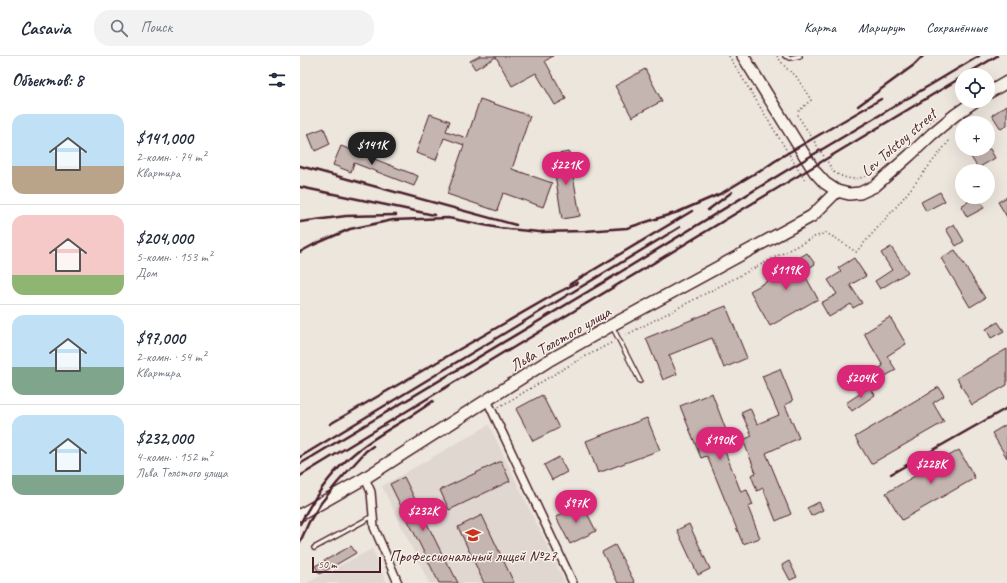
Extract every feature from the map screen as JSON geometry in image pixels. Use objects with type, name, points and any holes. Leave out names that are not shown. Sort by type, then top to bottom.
[{"type":"main road","points":[[743,56],[815,172],[825,183],[837,191]]},
{"type":"main road","points":[[995,89],[1007,82]]},
{"type":"main road","name":"Lev Tolstoy street","points":[[837,191],[849,194],[860,193],[875,186],[932,134],[965,108]]},
{"type":"main road","name":"Льва Толстого улица","points":[[300,514],[365,478],[548,361],[812,216],[837,191]]},
{"type":"street","points":[[487,400],[573,583]]},
{"type":"street","points":[[365,478],[371,492],[374,526],[398,583]]},
{"type":"lane","points":[[785,56],[790,58],[800,56]]},
{"type":"lane","points":[[612,325],[640,381]]},
{"type":"lane","points":[[314,548],[373,516]]},
{"type":"path","points":[[729,56],[806,182]]},
{"type":"path","points":[[777,56],[786,68],[796,76],[811,100],[799,111],[798,116],[834,172],[841,177],[857,179],[876,171]]},
{"type":"path","points":[[927,125],[942,112]]},
{"type":"path","points":[[626,335],[814,237],[826,233],[837,238],[856,252],[897,206],[949,141]]},
{"type":"path","points":[[492,411],[575,362],[613,342]]},
{"type":"shaded area","name":"Профессиональный лицей №27","points":[[489,425],[565,583],[429,583],[382,486]]},
{"type":"shaded area","points":[[372,549],[387,583],[307,583]]},
{"type":"building","points":[[480,56],[553,56],[545,61],[566,99],[555,105],[536,73],[512,86],[496,57],[475,69],[470,61]]},
{"type":"building","points":[[645,69],[662,101],[632,117],[615,86]]},
{"type":"building","points":[[480,99],[530,116],[512,169],[552,183],[543,207],[503,193],[497,211],[447,194],[464,145],[444,138],[436,160],[416,153],[430,114],[450,121],[446,131],[467,138]]},
{"type":"building","points":[[1007,105],[1007,125],[1001,129],[995,120],[995,116],[992,115]]},
{"type":"building","points":[[324,128],[330,144],[315,151],[308,134]]},
{"type":"building","points":[[341,146],[418,176],[414,186],[354,163],[351,172],[333,165]]},
{"type":"building","points":[[569,152],[580,216],[562,219],[552,155]]},
{"type":"building","points":[[970,156],[994,156],[995,158],[985,164],[975,164]]},
{"type":"building","points":[[940,192],[945,201],[926,211],[921,202]]},
{"type":"building","points":[[1007,197],[1007,217],[998,202]]},
{"type":"building","points":[[964,204],[982,204],[984,208],[967,217],[961,206]]},
{"type":"building","points":[[954,224],[964,241],[956,246],[946,229]]},
{"type":"building","points":[[891,247],[908,272],[880,289],[875,281],[892,270],[881,253]]},
{"type":"building","points":[[955,250],[985,298],[970,307],[941,258]]},
{"type":"building","points":[[807,253],[815,264],[803,272],[818,299],[770,326],[750,291],[768,281],[766,278]]},
{"type":"building","points":[[854,258],[866,276],[850,285],[862,303],[853,308],[851,304],[829,317],[821,303],[837,294],[828,280],[841,272],[838,268]]},
{"type":"building","points":[[726,306],[747,358],[724,368],[712,338],[669,355],[677,374],[663,380],[646,338]]},
{"type":"building","points":[[890,317],[906,344],[887,356],[896,370],[880,379],[875,370],[883,366],[864,333]]},
{"type":"building","points":[[998,322],[1004,331],[991,338],[986,329]]},
{"type":"building","points":[[1007,349],[1007,385],[972,405],[957,378]]},
{"type":"building","points":[[780,369],[793,401],[785,405],[799,438],[766,453],[791,514],[776,521],[763,488],[757,491],[751,475],[756,473],[743,440],[752,436],[741,412],[750,408],[757,424],[779,415],[762,376]]},
{"type":"building","points":[[870,387],[875,395],[852,411],[846,403]]},
{"type":"building","points":[[939,387],[944,396],[933,403],[944,422],[871,464],[855,437]]},
{"type":"building","points":[[712,393],[732,446],[724,449],[741,492],[747,490],[753,505],[748,507],[760,538],[743,544],[707,456],[701,458],[680,406]]},
{"type":"building","points":[[542,395],[559,428],[533,441],[516,409]]},
{"type":"building","points":[[647,418],[660,450],[598,473],[586,441]]},
{"type":"building","points":[[1007,424],[1007,458],[992,433]]},
{"type":"building","points":[[959,450],[975,478],[902,520],[886,493]]},
{"type":"building","points":[[559,457],[567,472],[552,480],[544,465]]},
{"type":"building","points":[[501,461],[510,481],[449,510],[440,490]]},
{"type":"building","points":[[404,477],[449,568],[450,567],[458,583],[439,583],[390,484]]},
{"type":"building","points":[[819,502],[823,510],[811,516],[807,508]]},
{"type":"building","points":[[582,503],[596,531],[570,544],[556,517]]},
{"type":"building","points":[[482,515],[514,583],[484,583],[458,527]]},
{"type":"building","points":[[689,524],[710,569],[698,575],[677,530]]},
{"type":"building","points":[[615,545],[635,583],[618,583],[602,552]]},
{"type":"building","points":[[351,546],[356,553],[320,574],[315,566]]},
{"type":"building","points":[[789,561],[797,577],[790,580],[782,565]]},
{"type":"railway","points":[[858,106],[914,65],[923,56]]},
{"type":"railway","points":[[300,464],[979,56]]},
{"type":"railway","points":[[977,68],[997,56]]},
{"type":"railway","points":[[506,352],[955,81]]},
{"type":"railway","points":[[759,172],[781,157],[881,99]]},
{"type":"railway","points":[[300,166],[516,225]]},
{"type":"railway","points":[[300,252],[350,229],[393,220],[448,218],[499,228],[539,232],[627,228],[678,212],[722,193],[762,169]]},
{"type":"railway","points":[[300,187],[434,215]]},
{"type":"railway","points":[[708,210],[732,192]]},
{"type":"railway","points":[[570,284],[692,211]]},
{"type":"railway","points":[[300,222],[346,216],[396,215]]},
{"type":"railway","points":[[300,457],[680,227]]},
{"type":"railway","points":[[330,424],[555,294],[577,283]]},
{"type":"railway","points":[[300,476],[509,349]]},
{"type":"railway","points":[[300,524],[324,485],[347,459],[375,438],[433,401]]},
{"type":"railway","points":[[891,474],[1007,408]]},
{"type":"railway","points":[[300,542],[309,522],[321,503],[366,451],[373,446]]},
{"type":"place","name":"Профессиональный лицей №27","points":[[473,535]]}]
